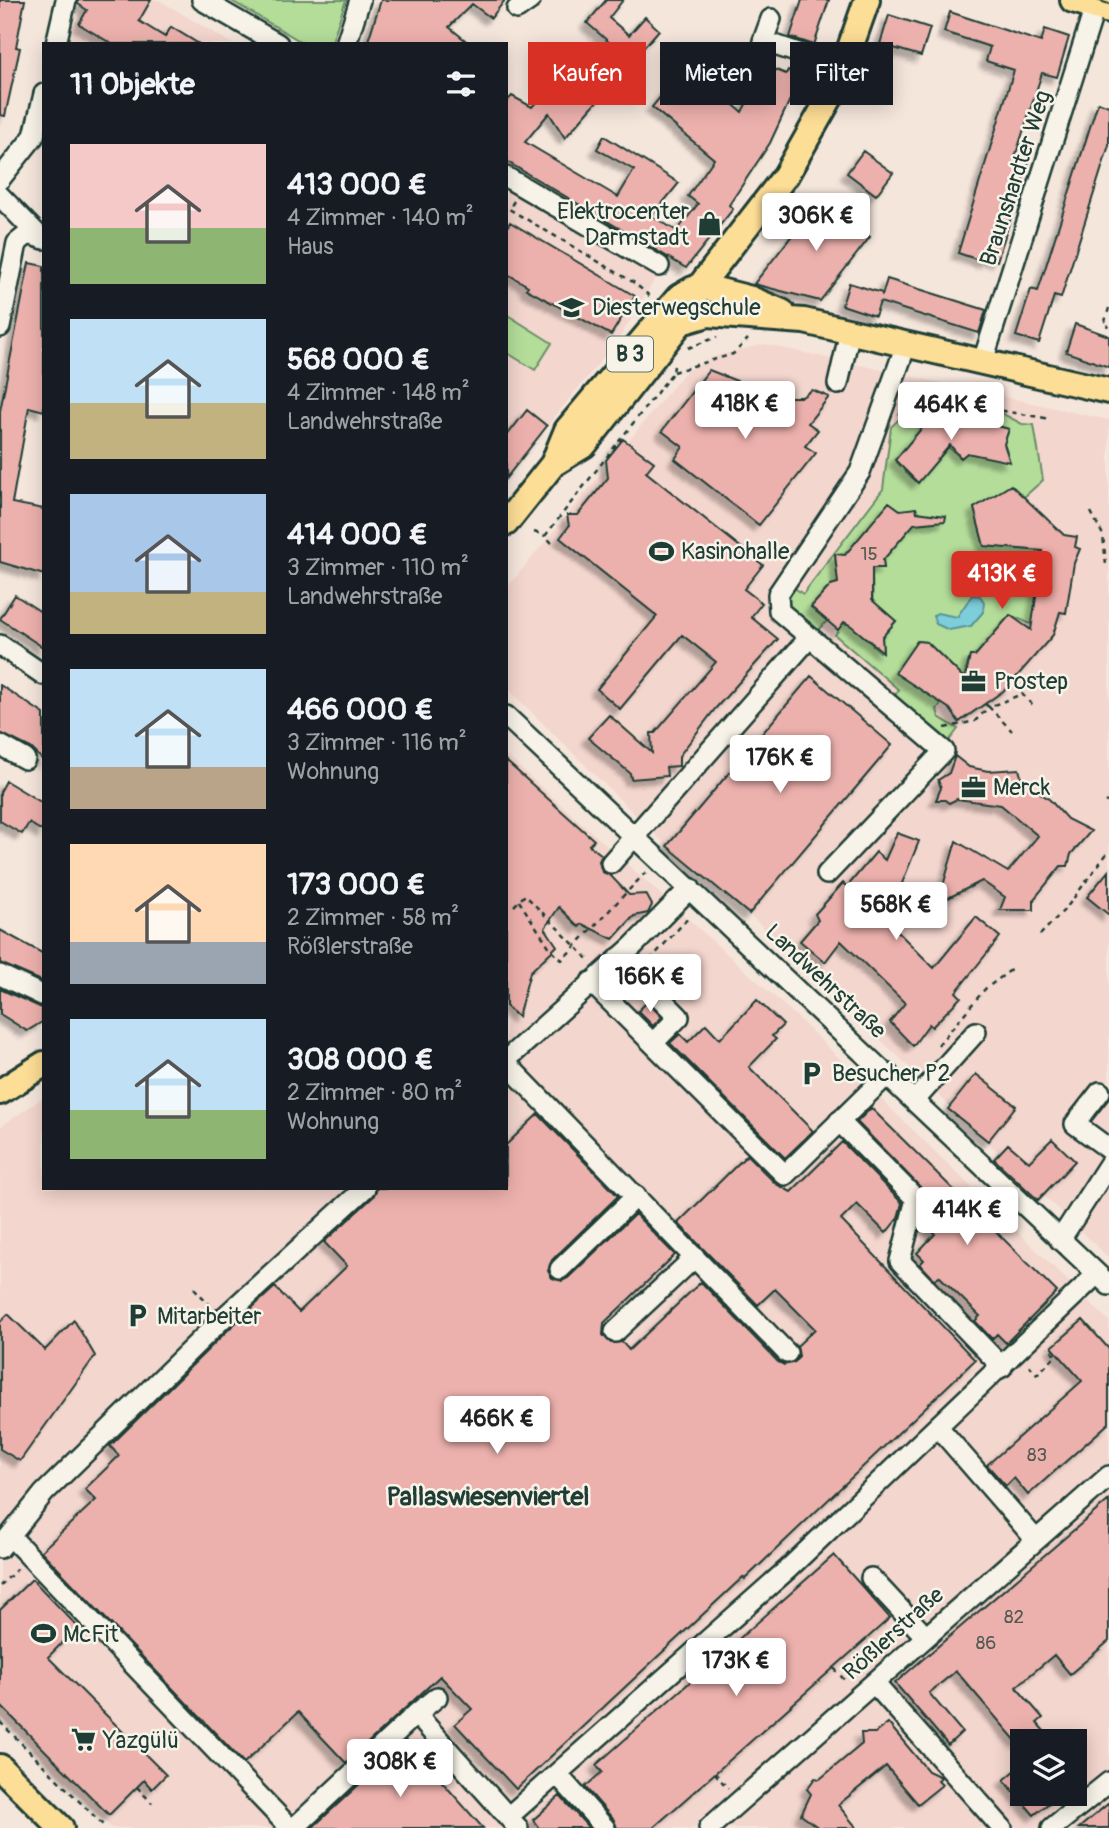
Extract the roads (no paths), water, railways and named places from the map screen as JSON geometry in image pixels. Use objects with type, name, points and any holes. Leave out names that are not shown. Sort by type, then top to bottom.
[{"type":"main road","name":"B 3","points":[[852,42],[867,0]]},
{"type":"main road","name":"B 3","points":[[552,464],[584,444],[681,322],[700,286],[786,176],[825,105]]},
{"type":"main road","name":"B 3","points":[[508,520],[552,464],[567,430],[601,388],[679,297],[700,286]]},
{"type":"main road","points":[[700,286],[751,299],[804,321]]},
{"type":"main road","points":[[681,322],[708,314],[804,321],[906,345],[990,372],[1107,390]]},
{"type":"main road","points":[[0,1092],[42,1065]]},
{"type":"main road","points":[[0,1767],[61,1828]]},
{"type":"street","points":[[56,42],[66,0]]},
{"type":"street","points":[[202,0],[275,42]]},
{"type":"street","points":[[347,42],[360,0]]},
{"type":"street","name":"Braunshardter Weg","points":[[990,372],[1092,6]]},
{"type":"street","points":[[771,19],[763,41],[790,50]]},
{"type":"street","points":[[0,178],[34,136],[42,102]]},
{"type":"street","points":[[508,178],[659,266]]},
{"type":"street","points":[[0,197],[35,238],[17,243],[0,327]]},
{"type":"street","points":[[838,384],[850,331]]},
{"type":"street","points":[[827,874],[944,751],[779,611],[778,594],[860,472],[877,432],[884,403],[906,345]]},
{"type":"street","points":[[611,863],[636,838],[809,638]]},
{"type":"street","points":[[0,645],[42,674]]},
{"type":"street","name":"Landwehrstraße","points":[[508,718],[1103,1279]]},
{"type":"street","points":[[0,745],[25,759]]},
{"type":"street","points":[[508,1060],[591,982],[697,894]]},
{"type":"street","points":[[620,957],[679,1017],[653,1043]]},
{"type":"street","points":[[0,975],[42,995]]},
{"type":"street","points":[[591,982],[785,1175],[888,1074]]},
{"type":"street","points":[[915,1100],[976,1032]]},
{"type":"street","points":[[508,1064],[787,1353]]},
{"type":"street","points":[[1100,1092],[1075,1124],[1109,1149]]},
{"type":"street","points":[[839,1121],[916,1199],[900,1261],[1002,1367]]},
{"type":"street","points":[[1059,1240],[1109,1164]]},
{"type":"street","points":[[363,1190],[221,1320],[44,1493],[5,1542],[31,1556],[292,1828],[437,1697]]},
{"type":"street","points":[[560,1269],[636,1196]]},
{"type":"street","points":[[615,1332],[695,1257]]},
{"type":"street","points":[[416,1714],[513,1823],[557,1774],[789,1569],[1002,1367],[1103,1279]]},
{"type":"street","points":[[938,1427],[1036,1540]]},
{"type":"street","name":"Rößlerstraße","points":[[709,1828],[1109,1476]]},
{"type":"street","points":[[871,1578],[925,1636]]},
{"type":"street","points":[[874,1683],[1002,1828]]},
{"type":"street","points":[[557,1774],[605,1828]]},
{"type":"street","points":[[1052,1828],[1109,1782]]},
{"type":"water","points":[[972,595],[980,596],[984,602],[983,612],[971,626],[949,630],[936,624],[933,616],[937,613],[957,617]]},
{"type":"tram line","points":[[1097,0],[1109,4]]},
{"type":"place","name":"Elektrocenter Darmstadt","points":[[709,224]]},
{"type":"place","name":"Diesterwegschule","points":[[572,307]]},
{"type":"place","name":"Kasinohalle","points":[[661,551]]},
{"type":"place","name":"Prostep","points":[[974,681]]},
{"type":"place","name":"Merck","points":[[973,787]]},
{"type":"place","name":"Besucher P2","points":[[812,1073]]},
{"type":"place","name":"Mitarbeiter","points":[[137,1316]]},
{"type":"place","name":"McFit","points":[[43,1634]]},
{"type":"place","name":"Yazgülü","points":[[83,1740]]},
{"type":"district","name":"Pallaswiesenviertel","points":[[488,1496]]}]
